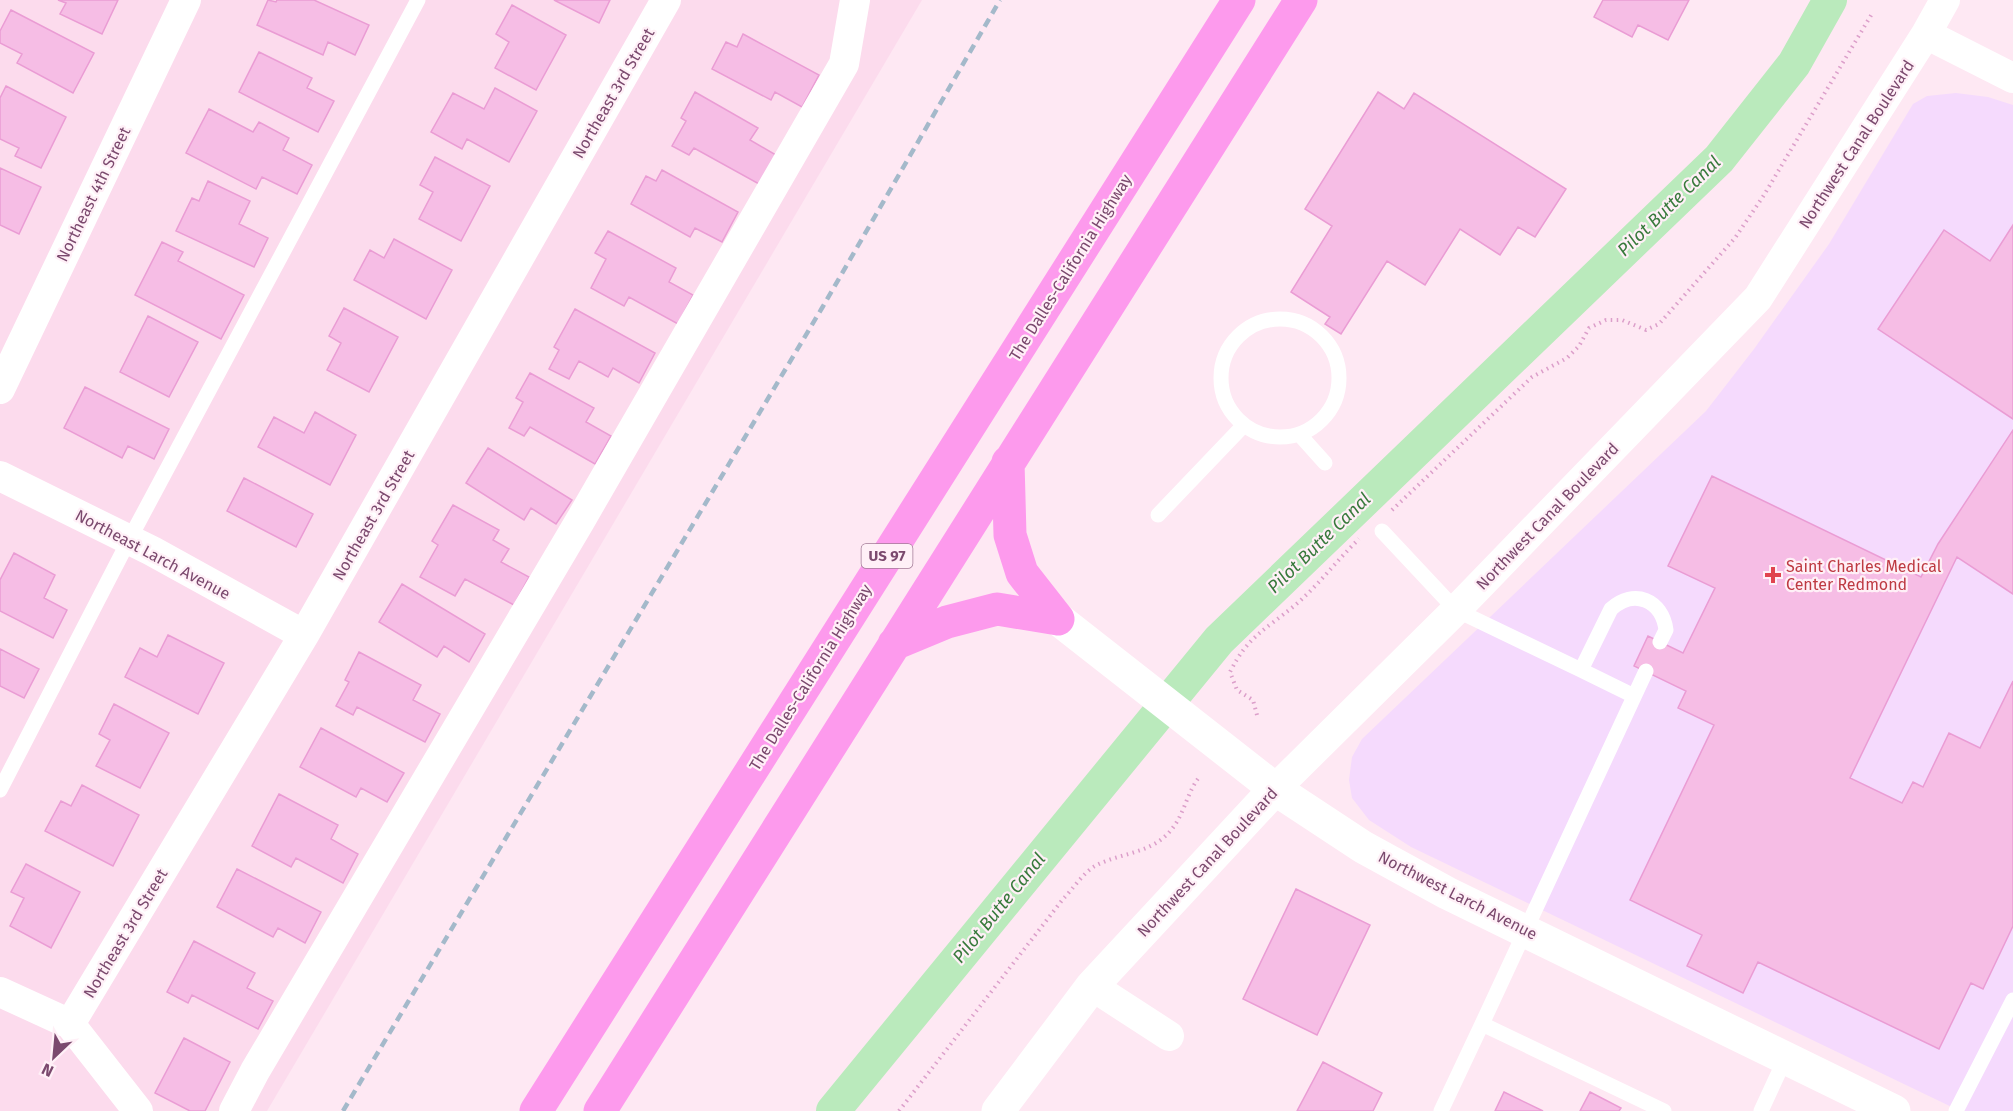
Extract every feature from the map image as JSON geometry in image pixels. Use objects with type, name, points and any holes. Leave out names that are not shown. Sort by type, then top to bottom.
[{"type":"highway","name":"The Dalles-California Highway","points":[[536,1111],[1239,0]]},
{"type":"highway","name":"US 97","points":[[600,1111],[1301,0]]},
{"type":"highway","points":[[1008,462],[1010,535],[1022,573],[1058,619]]},
{"type":"highway","points":[[894,644],[947,622],[997,609],[1058,619]]},
{"type":"street","name":"Northeast 4th Street","points":[[0,389],[186,0]]},
{"type":"street","name":"Northeast 3rd Street","points":[[70,1024],[304,635],[666,0]]},
{"type":"street","points":[[234,1111],[255,1071],[580,521],[844,64],[855,0]]},
{"type":"street","name":"Northwest Canal Boulevard","points":[[998,1111],[1092,986],[1275,789],[1456,610],[1758,298],[1926,34],[1945,0]]},
{"type":"street","points":[[1926,34],[2013,78]]},
{"type":"street","name":"Northeast Larch Avenue","points":[[0,476],[129,540],[304,635]]},
{"type":"street","name":"Northwest Larch Avenue","points":[[1058,619],[1275,789],[1363,847],[1448,893],[1894,1111]]},
{"type":"street","points":[[1092,986],[1169,1036]]},
{"type":"street","points":[[0,992],[70,1024],[138,1111]]},
{"type":"lane","points":[[0,790],[129,540],[418,0]]},
{"type":"lane","points":[[1269,320],[1289,320],[1308,326],[1323,338],[1334,354],[1339,374],[1337,393],[1329,411],[1316,425],[1299,434],[1280,437],[1260,434],[1244,425],[1230,410],[1222,393],[1221,373],[1226,355],[1236,339],[1251,326],[1269,320]]},
{"type":"lane","points":[[1158,515],[1244,425]]},
{"type":"lane","points":[[1299,434],[1325,463]]},
{"type":"lane","points":[[1384,524],[1456,610],[1634,696]]},
{"type":"lane","points":[[1581,670],[1611,609],[1627,599],[1646,600],[1661,612],[1666,630],[1660,642]]},
{"type":"lane","points":[[1441,1111],[1646,671]]},
{"type":"lane","points":[[1956,1111],[2013,1000]]},
{"type":"lane","points":[[1482,1024],[1664,1111]]},
{"type":"lane","points":[[1761,1111],[1785,1059]]},
{"type":"path","points":[[1384,524],[1532,377],[1567,358],[1579,346],[1589,328],[1606,320],[1622,320],[1646,330],[1659,324],[1735,238],[1747,221],[1873,12]]},
{"type":"path","points":[[1257,715],[1253,700],[1237,690],[1230,672],[1238,656],[1256,634],[1295,605],[1361,537]]},
{"type":"path","points":[[899,1111],[1092,867],[1114,857],[1147,848],[1164,838],[1181,817],[1192,786],[1200,776]]},
{"type":"shaded area","points":[[0,0],[922,0],[267,1111],[0,1111]]},
{"type":"shaded area","name":"Saint Charles Medical Center Redmond","points":[[1956,93],[1988,97],[2013,105],[2013,1111],[1960,1111],[1411,847],[1369,820],[1352,798],[1349,780],[1352,757],[1362,739],[1706,411],[1754,349],[1829,244],[1913,104],[1927,96]]},
{"type":"building","points":[[58,0],[118,0],[102,34],[60,14],[66,3]]},
{"type":"building","points":[[268,0],[276,2],[277,0],[314,0],[369,25],[355,55],[328,42],[323,55],[257,25]]},
{"type":"building","points":[[554,0],[610,0],[599,23]]},
{"type":"building","points":[[1603,0],[1689,0],[1668,40],[1638,25],[1632,37],[1594,17]]},
{"type":"building","points":[[512,5],[566,35],[536,90],[495,68],[509,42],[496,34]]},
{"type":"building","points":[[11,10],[94,53],[73,93],[17,63],[22,54],[0,43],[0,31]]},
{"type":"building","points":[[743,34],[819,75],[802,107],[775,92],[771,100],[712,69],[726,42],[737,47]]},
{"type":"building","points":[[259,52],[312,78],[307,88],[334,101],[318,132],[239,92]]},
{"type":"building","points":[[6,86],[66,117],[41,168],[15,156],[19,148],[0,139],[0,98]]},
{"type":"building","points":[[495,88],[537,111],[509,162],[467,139],[462,149],[431,132],[453,93],[484,109]]},
{"type":"building","points":[[695,92],[758,128],[750,140],[776,155],[759,184],[694,148],[689,155],[672,146],[686,121],[681,118]]},
{"type":"building","points":[[1378,92],[1404,109],[1414,93],[1566,189],[1535,237],[1518,227],[1500,255],[1460,229],[1425,285],[1387,261],[1341,334],[1325,324],[1330,317],[1291,292],[1332,226],[1305,209]]},
{"type":"building","points":[[209,109],[253,132],[259,122],[289,138],[283,150],[312,165],[297,194],[262,177],[256,189],[186,153]]},
{"type":"building","points":[[435,157],[490,186],[461,241],[419,219],[433,192],[420,185]]},
{"type":"building","points":[[0,168],[41,187],[19,234],[0,225]]},
{"type":"building","points":[[662,170],[738,212],[722,242],[695,228],[690,237],[631,204],[646,176],[656,181]]},
{"type":"building","points":[[208,181],[250,201],[239,224],[268,238],[254,267],[176,231],[192,198],[199,201]]},
{"type":"building","points":[[2013,225],[2013,419],[1878,329],[1944,230],[1990,261]]},
{"type":"building","points":[[608,231],[676,268],[669,282],[693,295],[678,324],[629,297],[624,306],[591,288],[606,259],[595,253]]},
{"type":"building","points":[[394,239],[452,270],[426,319],[354,280],[370,250],[384,258]]},
{"type":"building","points":[[162,242],[183,252],[178,261],[244,295],[221,339],[135,295]]},
{"type":"building","points":[[344,308],[398,337],[369,392],[327,370],[341,343],[329,336]]},
{"type":"building","points":[[575,309],[655,353],[639,383],[613,368],[608,377],[579,361],[569,379],[549,369],[559,350],[554,347]]},
{"type":"building","points":[[148,316],[198,342],[169,397],[120,372]]},
{"type":"building","points":[[530,373],[594,408],[586,422],[611,436],[595,464],[530,427],[524,436],[509,428],[523,402],[516,398]]},
{"type":"building","points":[[85,387],[169,429],[154,459],[128,446],[122,458],[64,428]]},
{"type":"building","points":[[315,412],[356,435],[330,485],[258,447],[274,417],[304,433]]},
{"type":"building","points":[[2013,430],[2013,594],[1957,557],[1850,778],[1902,803],[1913,782],[1923,787],[1949,733],[1980,748],[2013,681],[2013,926],[1983,989],[1971,983],[1939,1049],[1758,962],[1743,993],[1687,966],[1702,935],[1630,900],[1714,725],[1678,708],[1686,691],[1634,666],[1648,636],[1683,653],[1715,588],[1668,566],[1712,476],[1921,577],[1938,544]]},
{"type":"building","points":[[488,448],[572,500],[556,524],[531,508],[524,520],[466,483]]},
{"type":"building","points":[[244,478],[313,514],[296,547],[227,511]]},
{"type":"building","points":[[453,505],[499,530],[493,540],[509,549],[501,562],[529,577],[514,605],[465,579],[455,596],[420,577],[438,545],[432,541]]},
{"type":"building","points":[[14,553],[55,575],[44,598],[67,610],[53,638],[0,611],[0,580]]},
{"type":"building","points":[[402,584],[485,634],[469,662],[444,646],[437,657],[379,622]]},
{"type":"building","points":[[168,635],[224,663],[198,714],[125,677],[140,648],[157,657]]},
{"type":"building","points":[[0,649],[39,669],[24,698],[0,686]]},
{"type":"building","points":[[359,652],[421,685],[413,700],[440,714],[425,742],[357,707],[353,715],[336,706],[349,682],[345,680]]},
{"type":"building","points":[[114,704],[169,733],[140,788],[96,766],[110,740],[99,734]]},
{"type":"building","points":[[321,728],[404,773],[387,802],[361,788],[356,797],[300,767]]},
{"type":"building","points":[[82,785],[139,815],[113,866],[45,831],[61,801],[71,806]]},
{"type":"building","points":[[279,794],[338,825],[331,839],[358,854],[343,883],[296,858],[291,867],[252,846]]},
{"type":"building","points":[[26,864],[80,892],[51,948],[10,926],[24,898],[11,892]]},
{"type":"building","points":[[237,869],[321,912],[305,943],[278,928],[273,937],[217,907]]},
{"type":"building","points":[[1296,889],[1370,925],[1317,1035],[1243,999]]},
{"type":"building","points":[[194,941],[255,973],[247,988],[273,1001],[258,1029],[192,995],[188,1003],[167,992]]},
{"type":"building","points":[[184,1038],[230,1062],[205,1111],[190,1111],[155,1093]]},
{"type":"building","points":[[1323,1062],[1382,1093],[1373,1111],[1297,1111]]},
{"type":"building","points":[[1504,1092],[1543,1111],[1495,1111]]},
{"type":"building","points":[[1590,1092],[1621,1108],[1619,1111],[1580,1111]]},
{"type":"waterway","name":"Pilot Butte Canal","points":[[833,1111],[1219,640],[1719,159],[1794,64],[1830,0]]},
{"type":"railway","points":[[343,1111],[822,308],[1000,0]]},
{"type":"place","name":"Saint Charles Medical Center Redmond","points":[[1773,575]]}]
